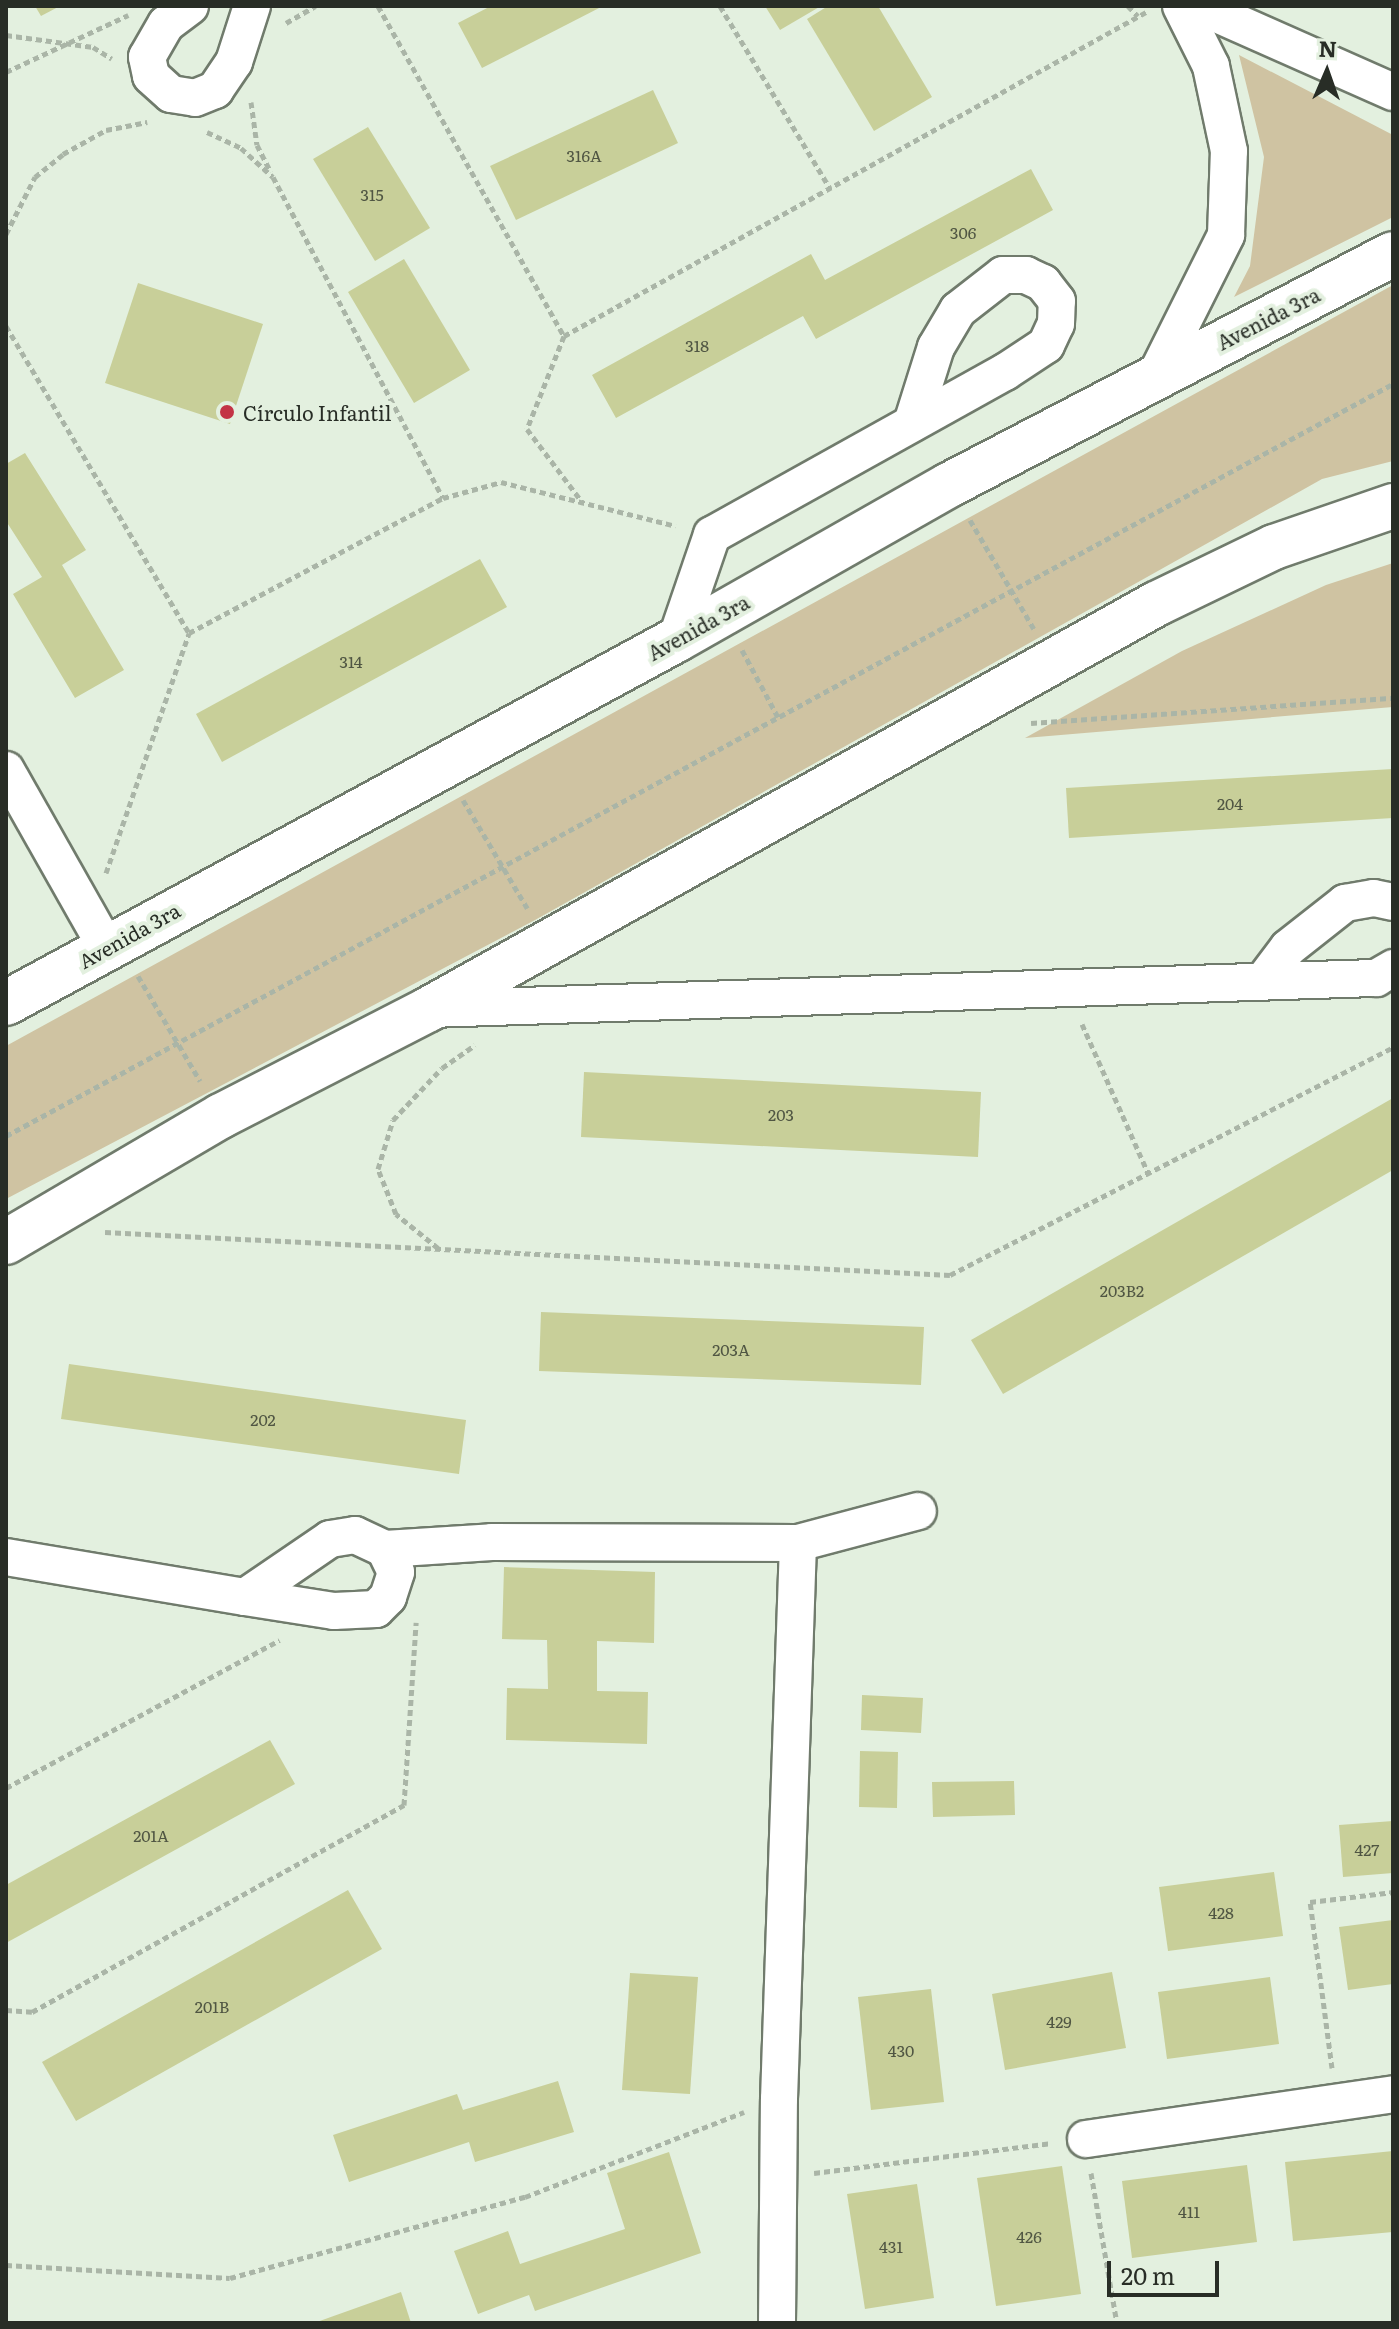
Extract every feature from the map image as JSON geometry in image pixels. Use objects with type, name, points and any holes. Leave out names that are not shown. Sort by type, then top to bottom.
[{"type":"main road","name":"Avenida 3ra","points":[[6,1003],[104,936],[442,764],[676,640],[949,485],[1393,254]]},
{"type":"main road","points":[[6,1242],[221,1116],[429,1009],[1054,661],[1274,547],[1393,506]]},
{"type":"street","points":[[190,6],[166,24],[147,57],[156,109],[215,90],[234,62],[252,6]]},
{"type":"street","points":[[1156,375],[1226,235],[1229,151],[1211,66],[1181,6]]},
{"type":"street","points":[[1199,6],[1393,92]]},
{"type":"street","points":[[676,640],[712,535],[912,423]]},
{"type":"street","points":[[6,770],[104,936]]},
{"type":"street","points":[[1263,981],[1288,948],[1345,903],[1374,898],[1393,902]]},
{"type":"street","points":[[429,1009],[1376,978],[1393,968]]},
{"type":"street","points":[[245,1597],[330,1539],[355,1535],[390,1560],[492,1542],[798,1543],[918,1511]]},
{"type":"street","points":[[777,2323],[779,2099],[798,1543]]},
{"type":"street","points":[[6,1557],[334,1611],[376,1609],[388,1597],[390,1560]]},
{"type":"street","points":[[1086,2139],[1393,2094]]},
{"type":"path","points":[[378,6],[564,336]]},
{"type":"path","points":[[720,6],[830,188]]},
{"type":"path","points":[[1128,6],[1138,16]]},
{"type":"path","points":[[584,503],[527,429],[564,336],[1157,6]]},
{"type":"path","points":[[6,72],[70,44],[137,9]]},
{"type":"path","points":[[6,35],[93,47],[120,65]]},
{"type":"path","points":[[6,234],[35,177],[63,154],[106,130],[156,109]]},
{"type":"path","points":[[194,126],[241,148],[273,177],[443,498]]},
{"type":"path","points":[[6,326],[189,633]]},
{"type":"path","points":[[6,1136],[1393,384]]},
{"type":"path","points":[[221,1116],[177,1043],[104,936],[189,633],[443,498],[501,482],[712,535]]},
{"type":"path","points":[[949,485],[1054,661]]},
{"type":"path","points":[[722,614],[778,717]]},
{"type":"path","points":[[1023,723],[1393,698]]},
{"type":"path","points":[[442,764],[548,942]]},
{"type":"path","points":[[1066,988],[1148,1173]]},
{"type":"path","points":[[439,1249],[396,1214],[378,1169],[393,1120],[442,1068],[481,1041]]},
{"type":"path","points":[[95,1232],[950,1275],[1393,1047]]},
{"type":"path","points":[[6,2010],[32,2012],[404,1805],[418,1587],[390,1560]]},
{"type":"path","points":[[6,1788],[334,1611]]},
{"type":"path","points":[[1337,2102],[1310,1902],[1393,1892]]},
{"type":"path","points":[[6,2265],[230,2278],[525,2197],[779,2099]]},
{"type":"path","points":[[778,2177],[1086,2139],[1117,2323]]},
{"type":"shaded area","points":[[1239,55],[1393,135],[1393,217],[1234,297],[1250,266],[1264,157]]},
{"type":"shaded area","points":[[1393,285],[1393,461],[1322,479],[535,920],[6,1199],[6,1046]]},
{"type":"shaded area","points":[[1393,563],[1393,707],[1025,738],[1182,651],[1326,585]]},
{"type":"building","points":[[35,6],[60,6],[41,16]]},
{"type":"building","points":[[491,6],[603,6],[482,68],[458,23]]},
{"type":"building","points":[[765,6],[821,6],[780,30]]},
{"type":"building","points":[[828,6],[878,6],[932,97],[874,131],[807,19]]},
{"type":"building","points":[[653,90],[678,143],[516,220],[490,166]]},
{"type":"building","points":[[368,127],[430,228],[375,261],[313,159]]},
{"type":"building","points":[[1031,169],[1053,210],[816,339],[803,316],[616,418],[592,375],[811,254],[825,280]]},
{"type":"building","points":[[404,259],[470,370],[414,403],[348,292]]},
{"type":"building","points":[[138,283],[263,324],[230,424],[105,383]]},
{"type":"building","points":[[25,453],[86,550],[62,565],[124,670],[75,698],[13,594],[42,577],[6,521],[6,464]]},
{"type":"building","points":[[480,559],[507,607],[222,762],[196,714]]},
{"type":"building","points":[[1393,769],[1393,818],[1069,838],[1066,788]]},
{"type":"building","points":[[584,1072],[981,1092],[978,1157],[581,1137]]},
{"type":"building","points":[[1393,1098],[1393,1170],[1003,1394],[971,1340]]},
{"type":"building","points":[[541,1312],[924,1327],[921,1385],[539,1371]]},
{"type":"building","points":[[69,1364],[466,1420],[459,1474],[61,1419]]},
{"type":"building","points":[[504,1567],[655,1572],[654,1643],[597,1641],[597,1691],[648,1692],[647,1744],[506,1740],[507,1688],[548,1689],[547,1640],[502,1639]]},
{"type":"building","points":[[862,1695],[923,1698],[921,1733],[861,1730]]},
{"type":"building","points":[[270,1740],[295,1784],[6,1943],[6,1885]]},
{"type":"building","points":[[860,1751],[898,1752],[897,1808],[859,1807]]},
{"type":"building","points":[[1014,1781],[1015,1815],[933,1817],[932,1782]]},
{"type":"building","points":[[1393,1821],[1393,1873],[1343,1877],[1339,1825]]},
{"type":"building","points":[[1274,1872],[1283,1936],[1168,1951],[1159,1887]]},
{"type":"building","points":[[348,1890],[382,1949],[76,2121],[42,2062]]},
{"type":"building","points":[[1393,1920],[1393,1984],[1348,1990],[1339,1927]]},
{"type":"building","points":[[1112,1972],[1126,2048],[1005,2070],[992,1994]]},
{"type":"building","points":[[630,1973],[698,1977],[690,2094],[622,2090]]},
{"type":"building","points":[[1270,1977],[1279,2044],[1167,2059],[1158,1992]]},
{"type":"building","points":[[931,1989],[944,2102],[871,2110],[858,1997]]},
{"type":"building","points":[[558,2081],[574,2132],[475,2162],[469,2142],[349,2182],[333,2135],[457,2094],[463,2110]]},
{"type":"building","points":[[1393,2151],[1393,2232],[1293,2241],[1285,2162]]},
{"type":"building","points":[[669,2152],[701,2253],[535,2311],[529,2295],[478,2314],[454,2251],[508,2231],[520,2264],[625,2229],[607,2173]]},
{"type":"building","points":[[1247,2165],[1257,2242],[1132,2258],[1122,2181]]},
{"type":"building","points":[[1062,2166],[1081,2294],[996,2306],[977,2178]]},
{"type":"building","points":[[917,2184],[934,2298],[865,2309],[847,2194]]},
{"type":"building","points":[[401,2292],[411,2323],[314,2323]]},
{"type":"place","name":"Círculo Infantil","points":[[227,412]]}]
